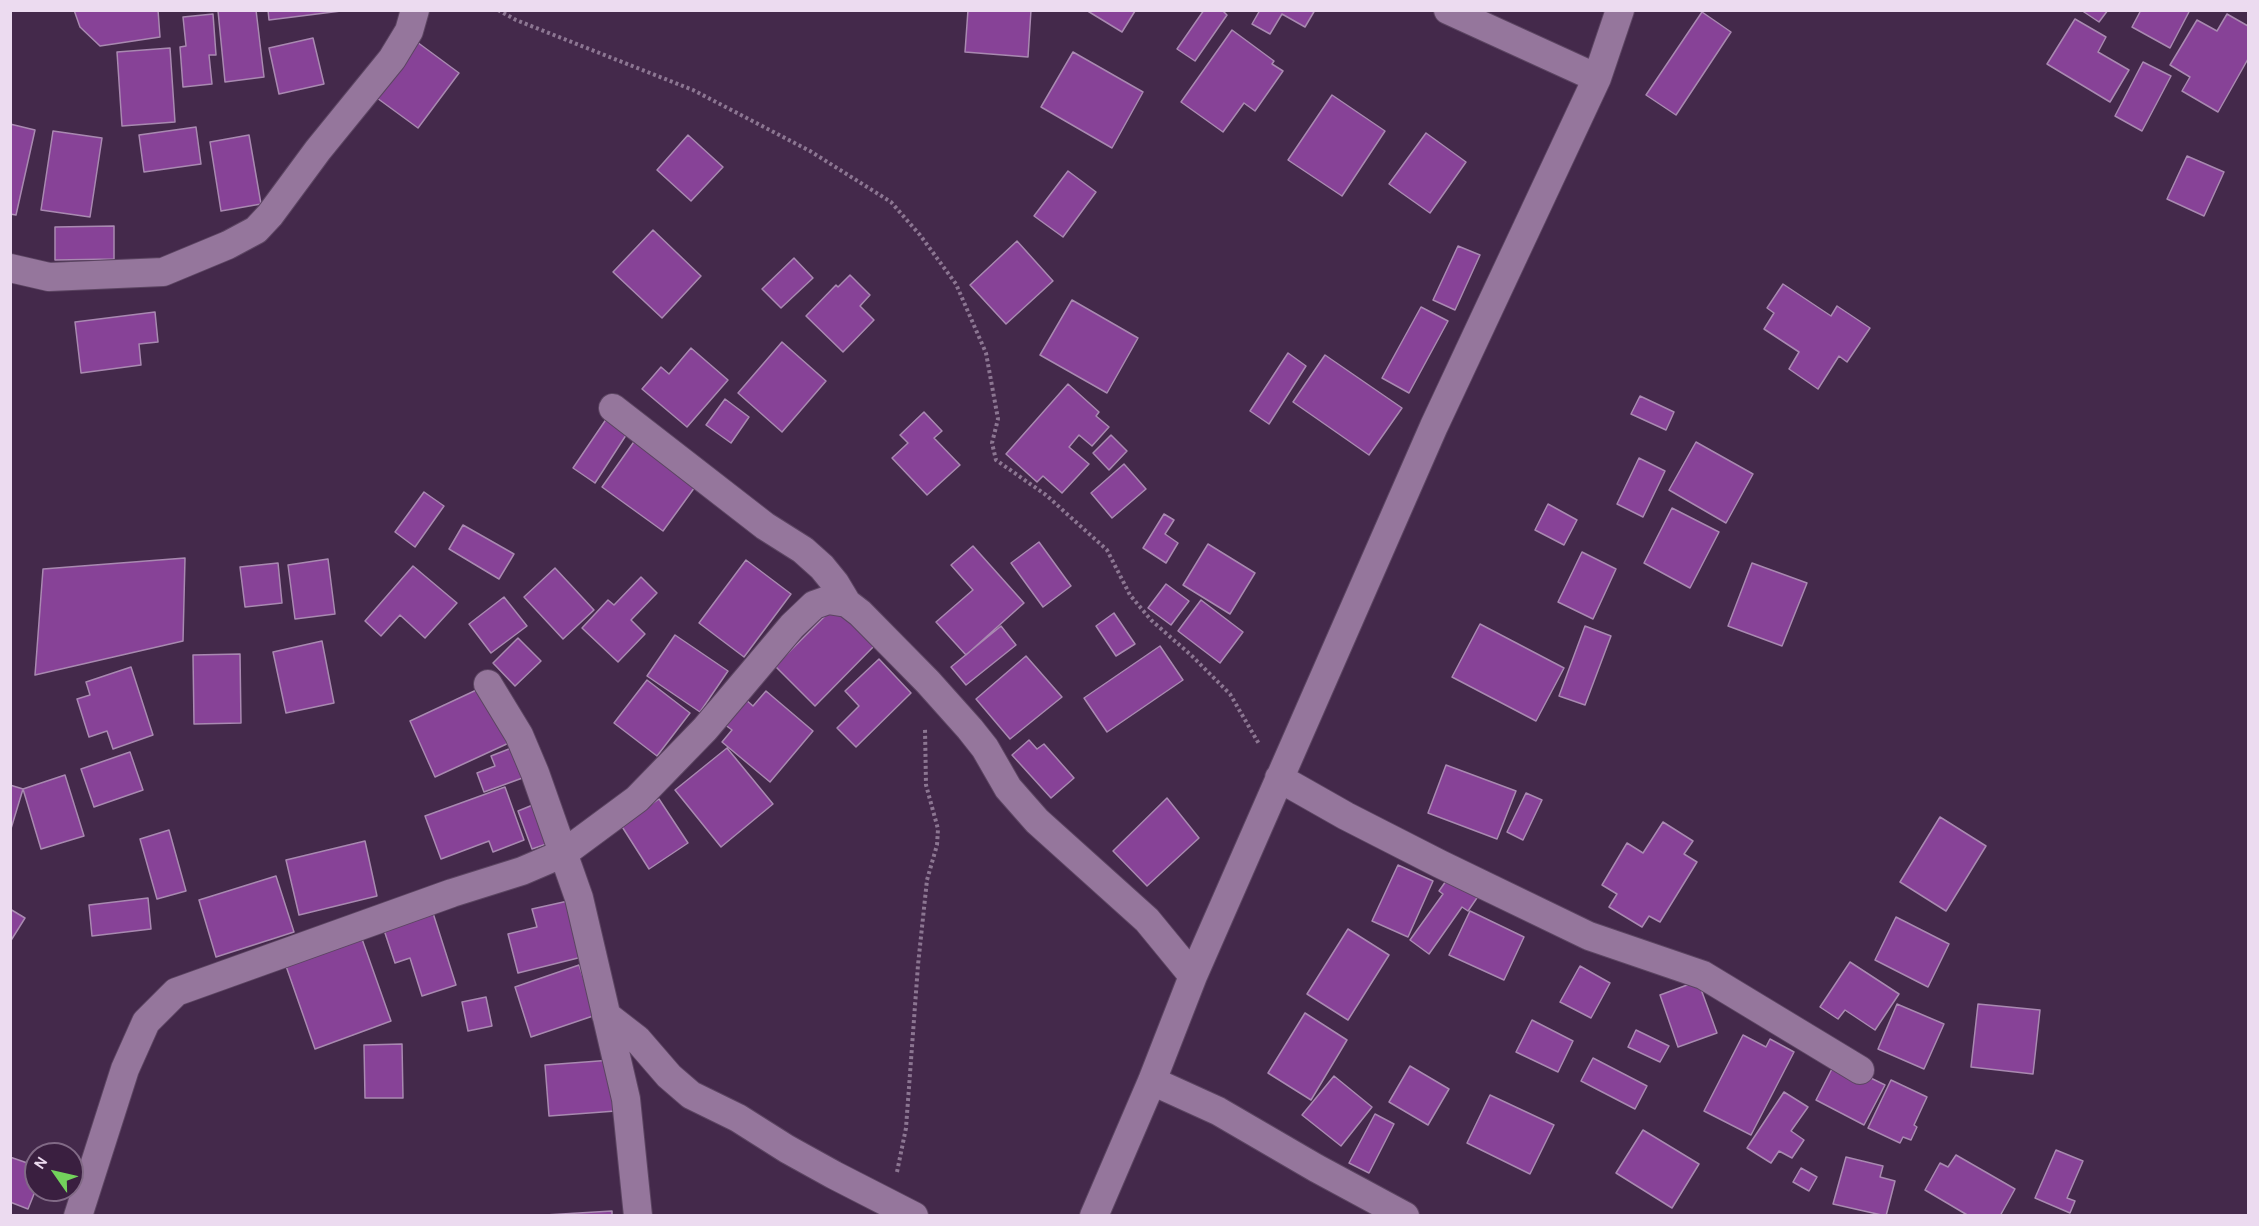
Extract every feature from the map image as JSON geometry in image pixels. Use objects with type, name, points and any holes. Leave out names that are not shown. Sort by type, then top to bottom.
[{"type":"street","points":[[10,268],[49,277],[163,272],[228,245],[256,230],[392,59],[409,31],[415,10]]},
{"type":"street","points":[[1448,10],[1597,78]]},
{"type":"street","points":[[1094,1215],[1152,1081],[1193,976],[1434,426],[1597,78],[1620,10]]},
{"type":"street","points":[[613,408],[765,526],[803,550],[822,567],[847,603],[860,613],[928,682],[970,729],[985,748],[1008,788],[1036,821],[1147,920],[1193,976]]},
{"type":"street","points":[[78,1215],[124,1069],[146,1022],[176,992],[452,893],[522,871],[564,853],[637,800],[672,765],[792,626],[814,605],[828,600],[847,603]]},
{"type":"street","points":[[488,684],[519,735],[579,898],[626,1099],[638,1215]]},
{"type":"street","points":[[1279,778],[1346,816],[1440,864],[1589,936],[1703,975],[1860,1070]]},
{"type":"street","points":[[606,1015],[637,1039],[669,1076],[692,1095],[738,1118],[787,1149],[902,1209]]},
{"type":"street","points":[[1152,1081],[1218,1112],[1405,1215]]},
{"type":"path","points":[[498,10],[516,20],[693,90],[810,151],[891,202],[920,235],[956,284],[986,353],[998,419],[992,443],[996,460],[1027,479],[1107,550],[1130,595],[1151,620],[1230,694],[1279,778]]},
{"type":"path","points":[[902,1209],[919,954],[927,880],[937,845],[938,829],[926,785],[925,701],[928,682]]},
{"type":"building","points":[[74,10],[158,10],[160,37],[100,46],[80,27]]},
{"type":"building","points":[[256,10],[264,77],[225,82],[218,11]]},
{"type":"building","points":[[268,10],[349,10],[269,20]]},
{"type":"building","points":[[968,10],[1031,10],[1028,57],[965,52]]},
{"type":"building","points":[[1086,10],[1134,10],[1135,11],[1122,32]]},
{"type":"building","points":[[1204,10],[1222,10],[1227,15],[1195,61],[1177,49]]},
{"type":"building","points":[[1260,10],[1315,10],[1305,27],[1282,14],[1270,34],[1252,24]]},
{"type":"building","points":[[2081,10],[2108,10],[2099,22]]},
{"type":"building","points":[[2141,10],[2190,10],[2170,48],[2132,27]]},
{"type":"building","points":[[1702,12],[1731,32],[1676,115],[1646,95]]},
{"type":"building","points":[[213,14],[216,55],[209,55],[212,84],[183,87],[180,47],[186,46],[183,17]]},
{"type":"building","points":[[2227,14],[2248,26],[2248,59],[2218,112],[2182,91],[2190,77],[2170,65],[2197,20],[2217,31]]},
{"type":"building","points":[[2075,19],[2106,37],[2098,52],[2129,70],[2110,102],[2047,64]]},
{"type":"building","points":[[1232,30],[1274,61],[1272,64],[1283,71],[1255,111],[1244,103],[1223,132],[1181,102]]},
{"type":"building","points":[[313,38],[324,84],[279,94],[269,48]]},
{"type":"building","points":[[417,42],[459,73],[418,128],[377,98]]},
{"type":"building","points":[[170,48],[175,122],[122,126],[117,52]]},
{"type":"building","points":[[1073,52],[1143,92],[1112,148],[1041,107]]},
{"type":"building","points":[[2143,62],[2171,76],[2142,131],[2115,116]]},
{"type":"building","points":[[1332,95],[1385,131],[1342,196],[1288,160]]},
{"type":"building","points":[[10,124],[35,130],[16,215],[10,214]]},
{"type":"building","points":[[196,127],[201,164],[144,172],[139,135]]},
{"type":"building","points":[[53,131],[102,138],[90,217],[41,210]]},
{"type":"building","points":[[1426,133],[1466,162],[1430,213],[1389,184]]},
{"type":"building","points":[[249,135],[261,204],[221,211],[210,142]]},
{"type":"building","points":[[688,135],[723,167],[691,201],[657,170]]},
{"type":"building","points":[[2187,156],[2224,172],[2204,216],[2167,199]]},
{"type":"building","points":[[1068,171],[1096,192],[1063,237],[1034,216]]},
{"type":"building","points":[[114,226],[114,259],[55,260],[55,227]]},
{"type":"building","points":[[653,230],[701,276],[662,318],[613,272]]},
{"type":"building","points":[[1017,241],[1053,281],[1006,324],[970,285]]},
{"type":"building","points":[[1458,246],[1480,255],[1455,310],[1433,300]]},
{"type":"building","points":[[794,258],[813,278],[781,308],[762,289]]},
{"type":"building","points":[[850,275],[870,295],[860,306],[874,320],[843,352],[806,316],[836,285],[838,287]]},
{"type":"building","points":[[1783,284],[1831,316],[1837,306],[1870,328],[1847,362],[1839,356],[1818,389],[1789,369],[1799,352],[1764,329],[1774,313],[1767,308]]},
{"type":"building","points":[[1072,300],[1138,338],[1107,393],[1040,355]]},
{"type":"building","points":[[1421,307],[1448,321],[1409,393],[1382,378]]},
{"type":"building","points":[[155,312],[158,342],[139,344],[141,365],[81,373],[75,322]]},
{"type":"building","points":[[782,342],[826,381],[782,432],[738,393]]},
{"type":"building","points":[[691,348],[728,380],[687,427],[642,389],[661,367],[669,374]]},
{"type":"building","points":[[1288,353],[1306,366],[1269,424],[1250,411]]},
{"type":"building","points":[[1325,355],[1402,408],[1369,455],[1293,402]]},
{"type":"building","points":[[1068,384],[1099,412],[1096,416],[1109,427],[1092,446],[1079,435],[1069,447],[1089,464],[1062,493],[1043,476],[1037,482],[1006,454]]},
{"type":"building","points":[[1640,396],[1674,412],[1666,430],[1631,414]]},
{"type":"building","points":[[725,399],[749,417],[731,443],[706,425]]},
{"type":"building","points":[[924,412],[942,431],[934,438],[960,465],[927,495],[892,458],[908,443],[900,435]]},
{"type":"building","points":[[609,415],[630,429],[595,483],[573,468]]},
{"type":"building","points":[[1111,435],[1127,451],[1109,470],[1093,453]]},
{"type":"building","points":[[638,436],[700,480],[663,531],[602,487]]},
{"type":"building","points":[[1696,442],[1753,474],[1726,523],[1669,490]]},
{"type":"building","points":[[1639,458],[1665,471],[1643,517],[1617,504]]},
{"type":"building","points":[[1124,464],[1146,489],[1112,518],[1091,493]]},
{"type":"building","points":[[424,492],[444,506],[415,547],[395,532]]},
{"type":"building","points":[[1548,504],[1577,520],[1564,545],[1535,530]]},
{"type":"building","points":[[1672,508],[1719,532],[1690,588],[1644,563]]},
{"type":"building","points":[[1164,514],[1174,520],[1165,534],[1178,543],[1166,563],[1143,548]]},
{"type":"building","points":[[463,525],[514,554],[499,579],[449,549]]},
{"type":"building","points":[[1039,542],[1071,586],[1043,607],[1011,563]]},
{"type":"building","points":[[1208,544],[1255,573],[1230,614],[1183,585]]},
{"type":"building","points":[[973,546],[1024,603],[966,655],[936,622],[973,590],[951,565]]},
{"type":"building","points":[[1582,552],[1616,569],[1593,619],[1558,602]]},
{"type":"building","points":[[185,558],[183,641],[35,675],[43,569]]},
{"type":"building","points":[[328,559],[335,614],[295,619],[288,565]]},
{"type":"building","points":[[746,560],[791,594],[744,657],[699,623]]},
{"type":"building","points":[[278,563],[282,603],[245,607],[240,567]]},
{"type":"building","points":[[1752,563],[1807,583],[1782,646],[1728,626]]},
{"type":"building","points":[[413,566],[457,603],[425,638],[400,615],[381,636],[365,621]]},
{"type":"building","points":[[555,568],[594,610],[563,639],[524,597]]},
{"type":"building","points":[[641,577],[657,593],[631,620],[645,634],[618,662],[582,628],[608,600],[614,605]]},
{"type":"building","points":[[1166,584],[1189,601],[1171,625],[1148,608]]},
{"type":"building","points":[[504,597],[527,626],[491,653],[469,624]]},
{"type":"building","points":[[1201,600],[1243,632],[1220,663],[1178,631]]},
{"type":"building","points":[[839,602],[878,642],[815,706],[775,666]]},
{"type":"building","points":[[1114,613],[1135,644],[1116,656],[1096,626]]},
{"type":"building","points":[[1480,624],[1564,668],[1536,721],[1452,677]]},
{"type":"building","points":[[1001,626],[1016,645],[966,685],[951,667]]},
{"type":"building","points":[[1585,626],[1611,636],[1585,705],[1559,696]]},
{"type":"building","points":[[675,635],[728,671],[700,712],[647,676]]},
{"type":"building","points":[[518,638],[541,661],[515,686],[493,663]]},
{"type":"building","points":[[322,641],[334,703],[286,713],[273,652]]},
{"type":"building","points":[[1160,646],[1183,680],[1107,732],[1084,698]]},
{"type":"building","points":[[240,654],[241,723],[194,724],[193,655]]},
{"type":"building","points":[[1026,656],[1062,697],[1010,739],[976,699]]},
{"type":"building","points":[[879,659],[911,693],[856,747],[837,728],[859,706],[845,691]]},
{"type":"building","points":[[131,667],[153,735],[113,749],[107,731],[89,737],[77,699],[90,695],[86,682]]},
{"type":"building","points":[[647,680],[690,713],[657,756],[614,723]]},
{"type":"building","points":[[485,686],[511,742],[435,777],[410,721]]},
{"type":"building","points":[[766,691],[813,731],[770,782],[722,742],[732,730],[724,724],[745,699],[753,706]]},
{"type":"building","points":[[1029,740],[1037,749],[1044,744],[1074,778],[1051,798],[1012,755]]},
{"type":"building","points":[[514,747],[528,776],[484,792],[477,773],[495,766],[491,756]]},
{"type":"building","points":[[727,748],[773,804],[721,847],[675,790]]},
{"type":"building","points":[[130,752],[143,790],[94,807],[81,769]]},
{"type":"building","points":[[1446,765],[1516,791],[1497,839],[1428,813]]},
{"type":"building","points":[[65,775],[84,836],[41,849],[23,789]]},
{"type":"building","points":[[10,785],[23,789],[10,832]]},
{"type":"building","points":[[505,787],[524,840],[493,852],[489,841],[441,859],[425,816]]},
{"type":"building","points":[[1526,793],[1542,800],[1523,840],[1507,832]]},
{"type":"building","points":[[1167,798],[1199,838],[1147,886],[1113,851]]},
{"type":"building","points":[[659,799],[688,843],[649,869],[621,825]]},
{"type":"building","points":[[540,802],[555,841],[532,849],[518,811]]},
{"type":"building","points":[[1940,817],[1986,846],[1946,911],[1900,882]]},
{"type":"building","points":[[1663,822],[1693,841],[1684,854],[1697,862],[1660,922],[1649,916],[1642,927],[1609,907],[1617,894],[1602,885],[1627,843],[1643,853]]},
{"type":"building","points":[[169,830],[186,891],[157,899],[140,839]]},
{"type":"building","points":[[365,841],[377,896],[299,915],[286,860]]},
{"type":"building","points":[[1398,865],[1433,881],[1408,937],[1372,921]]},
{"type":"building","points":[[1453,871],[1481,892],[1468,911],[1462,907],[1429,954],[1410,940],[1443,894],[1439,891]]},
{"type":"building","points":[[276,876],[294,932],[216,957],[199,900]]},
{"type":"building","points":[[148,898],[151,929],[92,936],[89,905]]},
{"type":"building","points":[[568,901],[582,957],[518,973],[508,934],[537,927],[532,909]]},
{"type":"building","points":[[10,909],[25,918],[10,942]]},
{"type":"building","points":[[1470,911],[1524,937],[1504,980],[1449,955]]},
{"type":"building","points":[[433,913],[456,985],[422,996],[410,958],[395,963],[384,930]]},
{"type":"building","points":[[1896,917],[1949,944],[1928,987],[1875,960]]},
{"type":"building","points":[[1348,929],[1389,955],[1348,1020],[1307,994]]},
{"type":"building","points":[[362,939],[391,1021],[315,1049],[286,966]]},
{"type":"building","points":[[1850,962],[1899,994],[1875,1030],[1845,1010],[1838,1019],[1820,1007]]},
{"type":"building","points":[[579,965],[596,1015],[531,1037],[515,987]]},
{"type":"building","points":[[1580,966],[1610,983],[1591,1018],[1560,1002]]},
{"type":"building","points":[[1698,981],[1717,1033],[1678,1047],[1660,995]]},
{"type":"building","points":[[486,997],[492,1026],[468,1031],[462,1002]]},
{"type":"building","points":[[1897,1004],[1944,1024],[1924,1069],[1878,1049]]},
{"type":"building","points":[[1978,1004],[2040,1010],[2033,1074],[1971,1067]]},
{"type":"building","points":[[1305,1013],[1347,1040],[1311,1100],[1268,1073]]},
{"type":"building","points":[[1532,1020],[1573,1041],[1558,1072],[1516,1052]]},
{"type":"building","points":[[1636,1030],[1669,1046],[1660,1062],[1628,1047]]},
{"type":"building","points":[[1743,1035],[1766,1047],[1770,1039],[1794,1052],[1751,1135],[1704,1111]]},
{"type":"building","points":[[402,1044],[403,1098],[365,1098],[364,1045]]},
{"type":"building","points":[[1593,1058],[1647,1086],[1635,1109],[1581,1081]]},
{"type":"building","points":[[612,1060],[616,1111],[549,1116],[545,1065]]},
{"type":"building","points":[[1836,1061],[1885,1085],[1864,1125],[1816,1100]]},
{"type":"building","points":[[1410,1066],[1449,1089],[1428,1125],[1389,1102]]},
{"type":"building","points":[[1334,1076],[1372,1107],[1341,1146],[1302,1115]]},
{"type":"building","points":[[1891,1080],[1927,1097],[1914,1125],[1917,1127],[1911,1140],[1903,1137],[1900,1143],[1868,1128]]},
{"type":"building","points":[[1784,1092],[1808,1107],[1791,1131],[1804,1140],[1792,1158],[1779,1151],[1771,1163],[1747,1148]]},
{"type":"building","points":[[1490,1095],[1554,1125],[1530,1174],[1467,1143]]},
{"type":"building","points":[[1375,1114],[1394,1124],[1369,1173],[1349,1163]]},
{"type":"building","points":[[1643,1130],[1699,1164],[1672,1208],[1616,1173]]},
{"type":"building","points":[[2056,1150],[2083,1161],[2067,1198],[2075,1201],[2070,1213],[2035,1198]]},
{"type":"building","points":[[1956,1155],[2015,1189],[2000,1216],[1969,1216],[1925,1190],[1940,1163],[1948,1167]]},
{"type":"building","points":[[10,1157],[24,1162],[24,1202],[31,1202],[28,1209],[10,1202]]},
{"type":"building","points":[[1846,1157],[1883,1166],[1880,1177],[1895,1181],[1886,1216],[1833,1204]]},
{"type":"building","points":[[1801,1168],[1817,1177],[1809,1191],[1793,1182]]},
{"type":"building","points":[[612,1211],[612,1216],[545,1216],[545,1215]]}]
